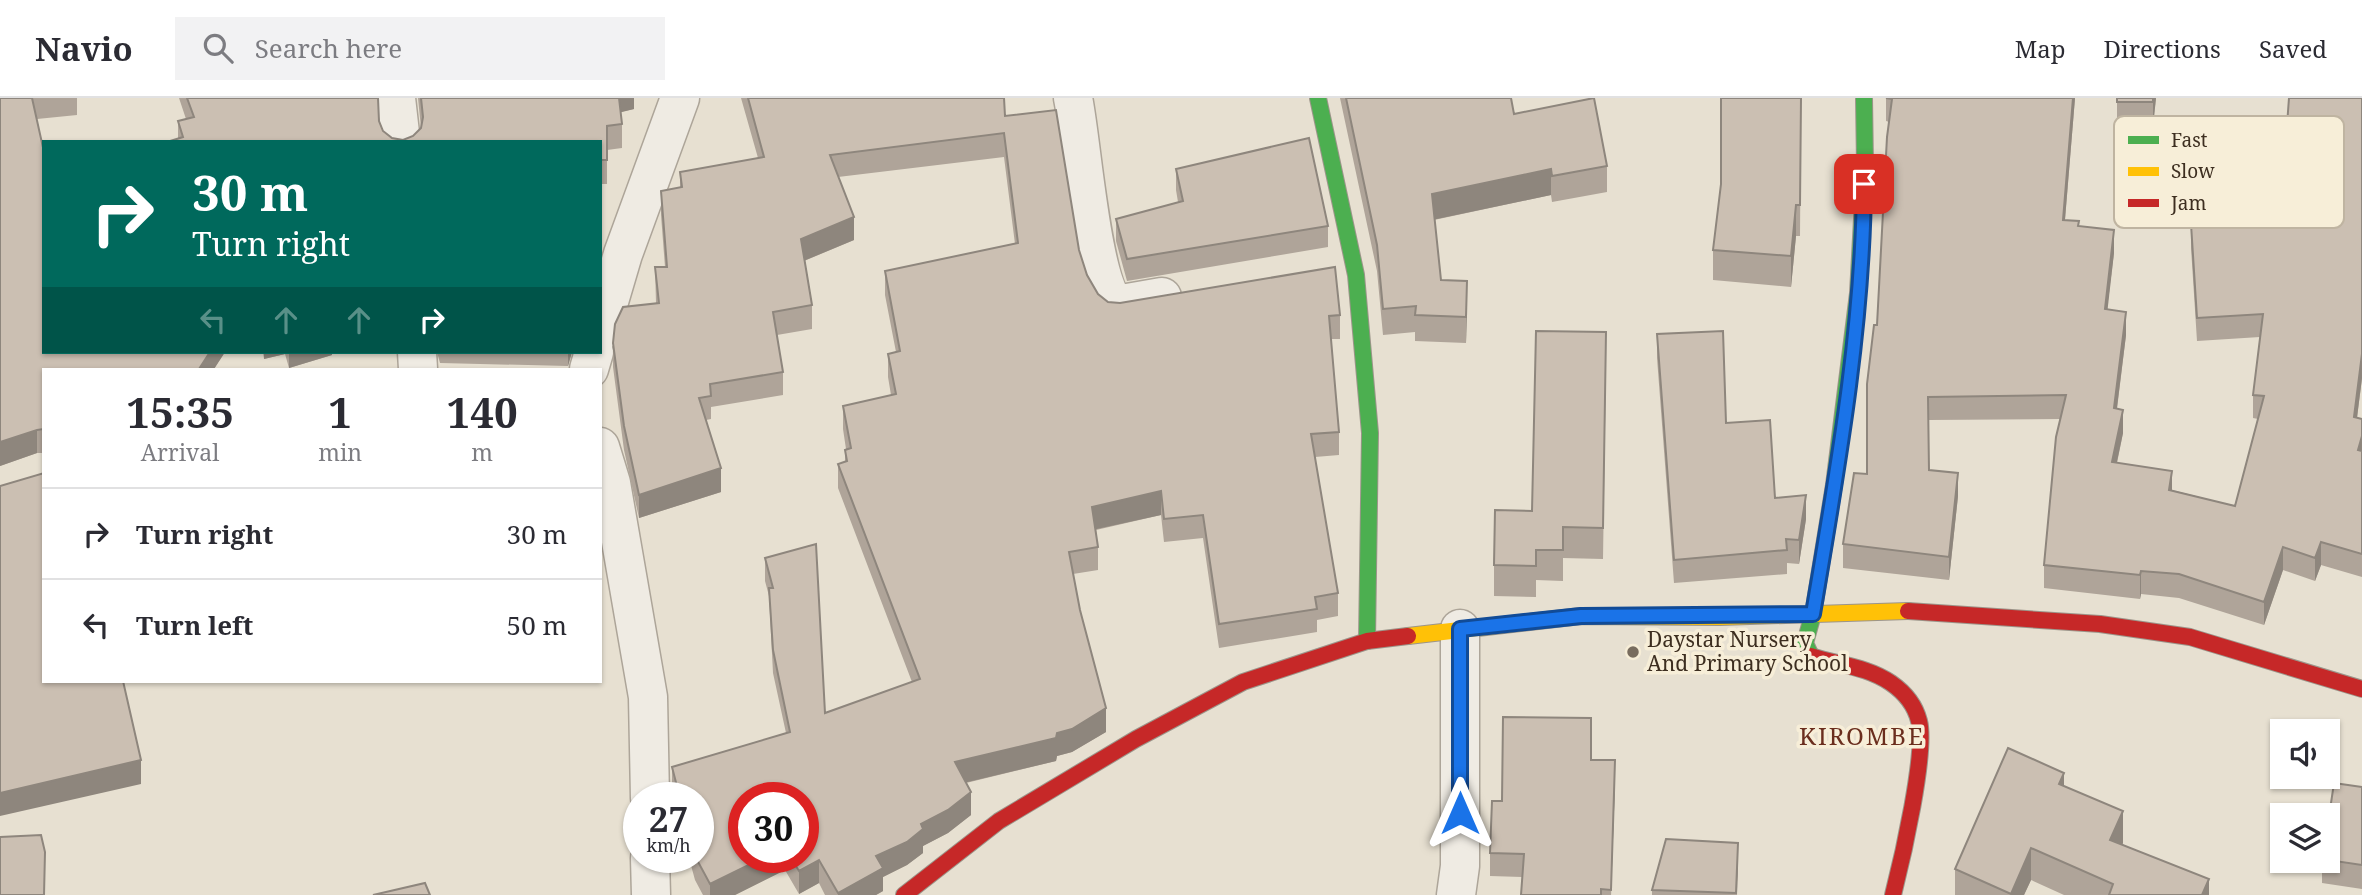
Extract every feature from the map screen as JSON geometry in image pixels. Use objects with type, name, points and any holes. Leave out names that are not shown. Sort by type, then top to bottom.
[{"type":"street","points":[[396,98],[401,140]]},
{"type":"street","points":[[602,325],[623,254],[680,98]]},
{"type":"street","points":[[1073,98],[1098,259],[1107,297],[1116,305],[1195,292]]},
{"type":"street","points":[[1318,98],[1354,265],[1370,433],[1367,641]]},
{"type":"street","points":[[1864,98],[1863,234],[1851,377],[1813,614],[1805,643],[1811,657],[1838,660],[1888,681],[1911,702],[1919,721],[1920,742],[1903,857],[1893,895]]},
{"type":"street","points":[[1314,272],[1354,265]]},
{"type":"street","points":[[602,454],[611,483],[648,697],[650,782]]},
{"type":"street","points":[[904,895],[999,821],[1136,739],[1243,682],[1367,641],[1581,616],[1917,611],[2100,624],[2190,637],[2362,688]]},
{"type":"street","points":[[1456,895],[1460,866],[1460,629]]},
{"type":"street","points":[[650,873],[651,895]]},
{"type":"building","points":[[0,98],[32,98],[42,143],[42,354],[209,354],[200,368],[42,368],[42,429],[0,442]]},
{"type":"building","points":[[187,98],[378,98],[379,121],[383,131],[392,138],[403,140],[173,140],[183,137],[178,121],[194,117]]},
{"type":"building","points":[[421,98],[619,98],[622,124],[607,126],[607,160],[602,160],[602,140],[403,140],[413,136],[421,128]]},
{"type":"building","points":[[748,98],[1004,98],[1005,116],[1056,110],[1079,250],[1087,275],[1098,294],[1108,302],[1120,303],[1335,267],[1340,315],[1329,316],[1339,432],[1311,434],[1338,593],[1315,597],[1317,609],[1219,624],[1203,515],[1164,519],[1161,491],[1092,507],[1098,547],[1069,552],[1080,610],[1106,708],[1072,729],[1057,733],[1056,738],[955,762],[971,792],[948,810],[921,824],[923,829],[907,842],[876,856],[883,868],[838,893],[819,860],[819,782],[728,782],[728,873],[732,873],[710,884],[704,873],[714,873],[714,782],[676,782],[672,767],[790,732],[773,650],[769,588],[773,588],[765,558],[816,544],[825,713],[920,679],[838,464],[847,461],[845,450],[851,448],[843,406],[896,394],[888,354],[900,351],[885,271],[1018,243],[1004,133],[830,155],[854,217],[801,239],[812,305],[773,312],[783,372],[710,384],[711,396],[699,398],[721,468],[639,495],[624,426],[613,343],[615,324],[623,307],[659,303],[655,267],[667,267],[661,191],[682,187],[680,172],[764,157]]},
{"type":"building","points":[[1346,98],[1511,98],[1514,114],[1594,98],[1607,166],[1552,176],[1551,169],[1432,194],[1441,280],[1467,281],[1466,317],[1415,315],[1416,306],[1383,309],[1377,245]]},
{"type":"building","points":[[1721,98],[1801,98],[1800,205],[1796,205],[1791,256],[1713,250],[1721,184]]},
{"type":"building","points":[[1886,98],[2073,98],[2063,220],[2079,221],[2078,226],[2114,230],[2105,309],[2126,312],[2114,408],[2123,410],[2112,462],[2172,471],[2169,490],[2235,506],[2264,396],[2253,395],[2263,314],[2197,318],[2191,228],[2344,228],[2344,116],[2288,116],[2289,98],[2362,98],[2362,354],[2354,417],[2362,419],[2362,436],[2358,450],[2362,451],[2362,554],[2321,542],[2315,558],[2283,547],[2264,602],[2179,574],[2141,571],[2140,575],[2044,565],[2056,437],[2066,395],[1928,397],[1929,470],[1958,473],[1949,557],[1843,544],[1854,473],[1867,474],[1867,384],[1874,325],[1877,325],[1887,137],[1892,99]]},
{"type":"building","points":[[2117,98],[2153,98],[2153,102],[2117,102]]},
{"type":"building","points":[[1309,138],[1328,226],[1127,259],[1116,219],[1183,201],[1176,169]]},
{"type":"building","points":[[1536,331],[1606,332],[1603,528],[1563,527],[1563,550],[1536,550],[1536,566],[1494,565],[1495,510],[1532,511]]},
{"type":"building","points":[[1723,331],[1726,423],[1770,420],[1775,498],[1806,495],[1799,540],[1786,539],[1787,550],[1674,560],[1657,334]]},
{"type":"building","points":[[42,474],[42,683],[123,683],[141,760],[0,793],[0,486]]},
{"type":"building","points":[[1503,717],[1591,718],[1591,760],[1615,760],[1611,890],[1601,889],[1601,895],[1521,895],[1524,854],[1490,853],[1492,801],[1502,801]]},
{"type":"building","points":[[2008,748],[2064,773],[2059,784],[2123,811],[2110,840],[2209,879],[2202,895],[2109,895],[2113,884],[2031,848],[2011,894],[1955,869]]},
{"type":"building","points":[[2340,784],[2362,787],[2362,865],[2340,862],[2340,803],[2331,803],[2333,789],[2340,789]]},
{"type":"building","points":[[41,835],[45,852],[44,895],[0,895],[0,837]]},
{"type":"building","points":[[1666,839],[1738,843],[1736,893],[1652,890]]},
{"type":"building","points":[[425,883],[430,895],[373,895]]},
{"type":"traffic: fast","points":[[1318,98],[1356,275],[1370,433],[1367,641]]},
{"type":"traffic: fast","points":[[1811,656],[1805,643],[1813,614],[1834,485],[1858,293],[1865,164],[1864,98]]},
{"type":"traffic: slow","points":[[1408,636],[1581,616],[1720,617],[1908,611]]},
{"type":"traffic: jam","points":[[1908,611],[2100,624],[2190,637],[2362,689]]},
{"type":"traffic: jam","points":[[904,895],[999,821],[1136,739],[1243,682],[1367,641],[1408,636]]},
{"type":"traffic: jam","points":[[1811,656],[1862,669],[1881,677],[1905,695],[1917,715],[1921,736],[1917,780],[1893,895]]},
{"type":"place","name":"Daystar Nursery And Primary School","points":[[1633,652]]},
{"type":"district","name":"KIROMBE","points":[[1862,737]]},
{"type":"route","points":[[1460,813],[1460,629],[1581,616],[1720,617],[1813,614],[1851,377],[1863,234],[1864,184]]}]
